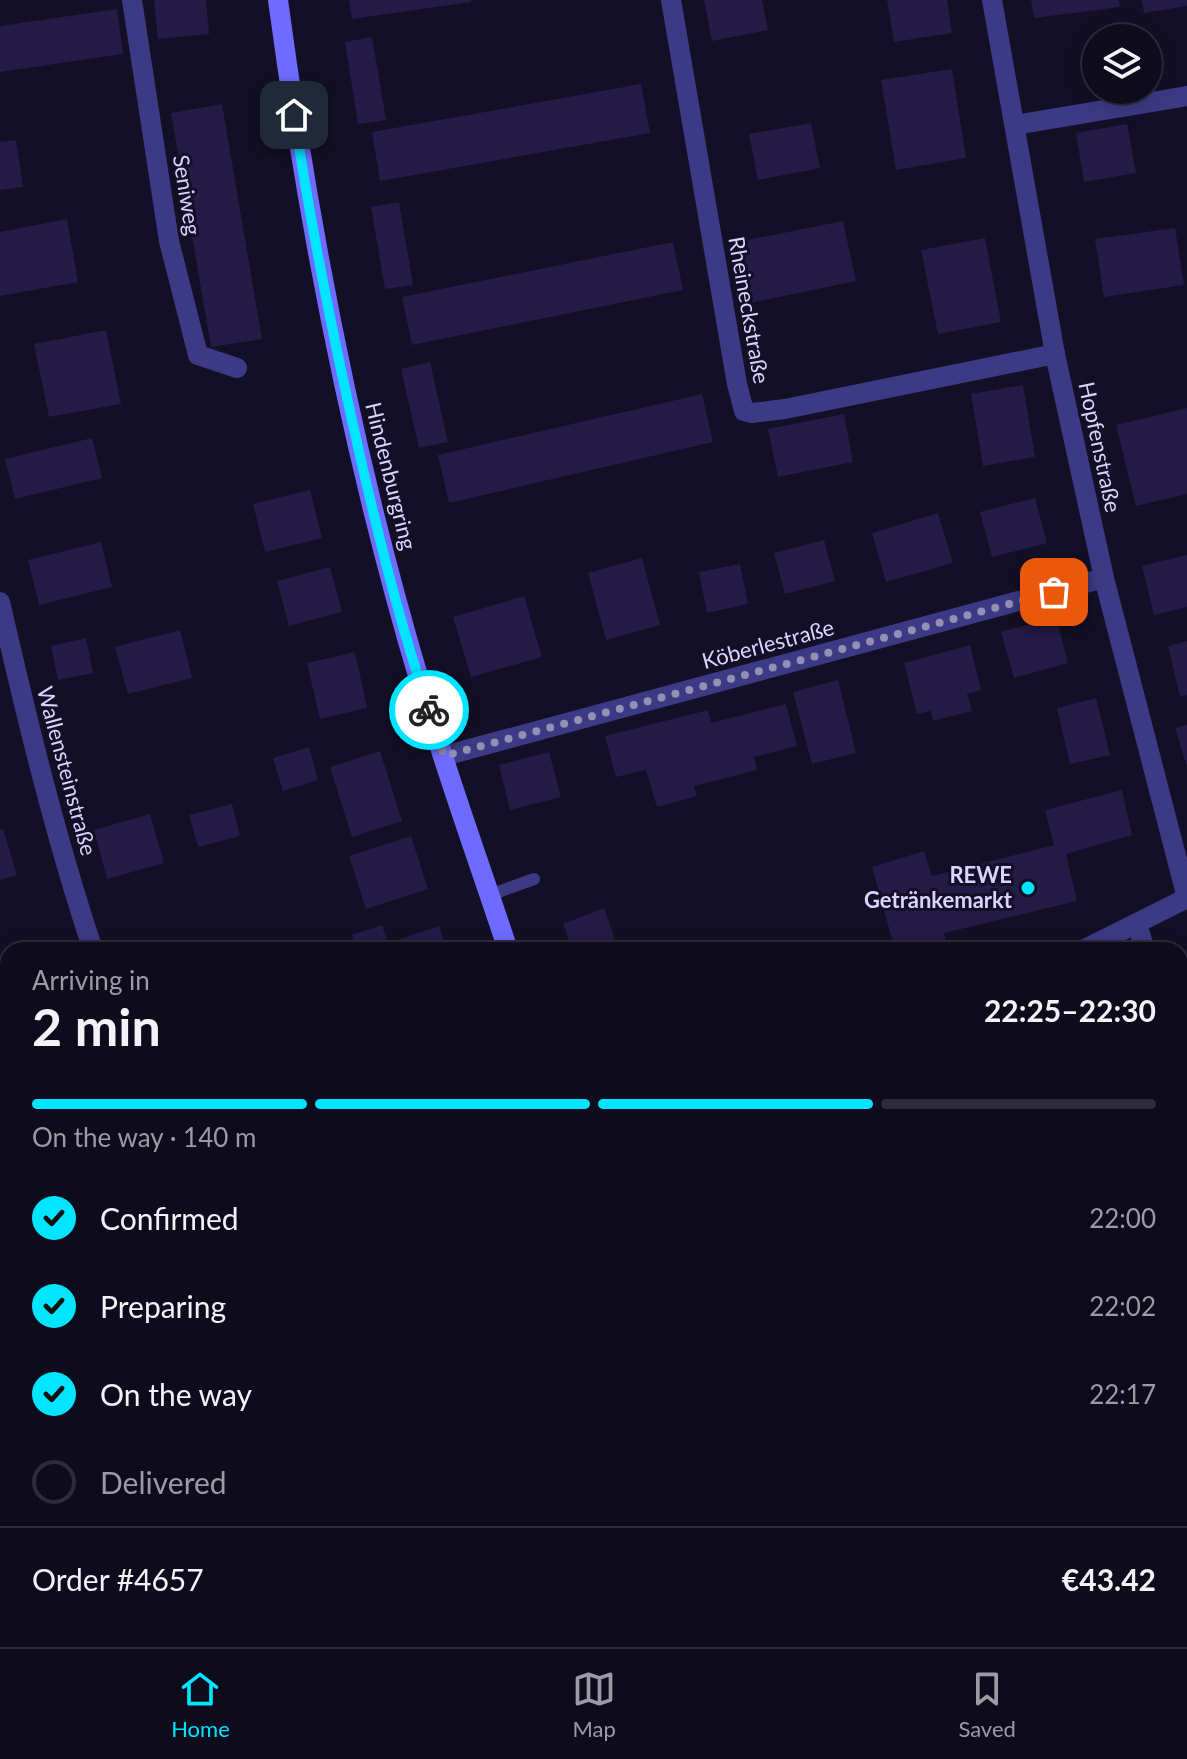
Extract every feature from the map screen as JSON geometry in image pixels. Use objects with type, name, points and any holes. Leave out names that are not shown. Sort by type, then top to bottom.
[{"type":"main road","name":"Hindenburgring","points":[[278,0],[303,171],[350,410],[397,602],[422,689],[505,942]]},
{"type":"street","name":"Seniweg","points":[[132,0],[169,241],[198,355],[237,368]]},
{"type":"street","name":"Rheineckstraße","points":[[671,0],[744,411],[785,409],[1055,354]]},
{"type":"street","name":"Hopfenstraße","points":[[992,0],[1055,354],[1104,578],[1187,898]]},
{"type":"street","points":[[1015,125],[1187,96]]},
{"type":"street","name":"Köberlestraße","points":[[444,756],[1104,578]]},
{"type":"street","name":"Wallensteinstraße","points":[[0,602],[37,757],[90,942]]},
{"type":"street","points":[[1100,942],[1187,898]]},
{"type":"street","points":[[1137,924],[1143,942]]},
{"type":"lane","points":[[490,895],[534,879]]},
{"type":"building","points":[[154,0],[206,0],[209,34],[158,39]]},
{"type":"building","points":[[349,0],[471,0],[471,2],[352,19]]},
{"type":"building","points":[[704,0],[762,0],[768,30],[712,41]]},
{"type":"building","points":[[887,0],[947,0],[952,33],[894,42]]},
{"type":"building","points":[[1031,0],[1119,0],[1120,7],[1034,18]]},
{"type":"building","points":[[1142,0],[1187,0],[1187,6],[1144,13]]},
{"type":"building","points":[[117,9],[123,54],[0,72],[0,26]]},
{"type":"building","points":[[372,37],[386,120],[358,124],[345,42]]},
{"type":"building","points":[[952,69],[966,158],[896,170],[881,80]]},
{"type":"building","points":[[641,84],[650,133],[380,181],[372,132]]},
{"type":"building","points":[[222,104],[262,339],[211,347],[171,113]]},
{"type":"building","points":[[811,123],[820,168],[758,180],[749,134]]},
{"type":"building","points":[[1127,124],[1136,173],[1084,182],[1076,133]]},
{"type":"building","points":[[16,140],[23,187],[0,190],[0,142]]},
{"type":"building","points":[[399,202],[413,285],[385,289],[371,207]]},
{"type":"building","points":[[67,219],[78,282],[0,296],[0,232]]},
{"type":"building","points":[[843,221],[856,281],[750,303],[738,242]]},
{"type":"building","points":[[1175,228],[1184,285],[1104,297],[1095,239]]},
{"type":"building","points":[[985,238],[1001,322],[938,334],[921,250]]},
{"type":"building","points":[[673,242],[683,290],[412,345],[402,297]]},
{"type":"building","points":[[106,330],[121,404],[49,417],[34,344]]},
{"type":"building","points":[[430,362],[448,442],[419,448],[401,369]]},
{"type":"building","points":[[1023,385],[1035,457],[983,466],[971,394]]},
{"type":"building","points":[[702,394],[713,442],[449,503],[438,455]]},
{"type":"building","points":[[1187,408],[1187,494],[1136,506],[1116,425]]},
{"type":"building","points":[[844,414],[853,462],[778,477],[768,429]]},
{"type":"building","points":[[92,438],[102,478],[15,499],[5,459]]},
{"type":"building","points":[[310,490],[322,538],[265,552],[253,504]]},
{"type":"building","points":[[1035,498],[1047,543],[992,557],[980,512]]},
{"type":"building","points":[[938,513],[953,563],[886,582],[872,533]]},
{"type":"building","points":[[824,540],[835,581],[785,594],[774,553]]},
{"type":"building","points":[[101,542],[112,587],[39,605],[28,560]]},
{"type":"building","points":[[1187,555],[1187,607],[1154,615],[1142,566]]},
{"type":"building","points":[[642,558],[660,625],[606,640],[588,573]]},
{"type":"building","points":[[740,564],[748,604],[707,613],[699,572]]},
{"type":"building","points":[[330,567],[342,612],[289,626],[277,581]]},
{"type":"building","points":[[524,596],[542,657],[471,677],[453,617]]},
{"type":"building","points":[[1056,617],[1068,663],[1014,678],[1001,632]]},
{"type":"building","points":[[180,630],[192,678],[128,694],[115,647]]},
{"type":"building","points":[[86,638],[93,673],[58,680],[51,646]]},
{"type":"building","points":[[1187,641],[1187,695],[1180,697],[1168,646]]},
{"type":"building","points":[[970,645],[981,690],[967,694],[972,711],[933,721],[931,711],[917,714],[904,663]]},
{"type":"building","points":[[355,652],[367,708],[320,719],[307,663]]},
{"type":"building","points":[[838,680],[856,753],[812,764],[793,692]]},
{"type":"building","points":[[1096,698],[1110,755],[1070,764],[1057,708]]},
{"type":"building","points":[[786,704],[797,746],[754,757],[757,770],[694,786],[697,796],[657,807],[646,770],[616,777],[605,736],[708,710],[711,723]]},
{"type":"building","points":[[1187,725],[1187,764],[1186,764],[1175,728]]},
{"type":"building","points":[[309,747],[318,780],[283,791],[273,758]]},
{"type":"building","points":[[380,751],[402,821],[352,837],[330,767]]},
{"type":"building","points":[[549,752],[561,797],[510,810],[499,765]]},
{"type":"building","points":[[1122,790],[1132,835],[1066,854],[1077,901],[944,933],[947,942],[893,942],[872,867],[924,851],[932,876],[1054,845],[1045,810]]},
{"type":"building","points":[[232,804],[240,836],[198,847],[189,815]]},
{"type":"building","points":[[150,814],[164,863],[107,879],[94,830]]},
{"type":"building","points":[[3,829],[17,875],[0,880],[0,830]]},
{"type":"building","points":[[411,836],[428,889],[366,909],[349,856]]},
{"type":"building","points":[[604,908],[615,939],[607,942],[570,942],[563,924]]},
{"type":"building","points":[[382,925],[388,942],[354,942],[352,935]]},
{"type":"building","points":[[439,926],[444,942],[391,942]]},
{"type":"way so far","points":[[429,710],[444,756],[1054,592]]},
{"type":"place","name":"REWE Getränkemarkt","points":[[1028,888]]},
{"type":"route","points":[[294,115],[350,410],[377,527],[429,710]]}]
